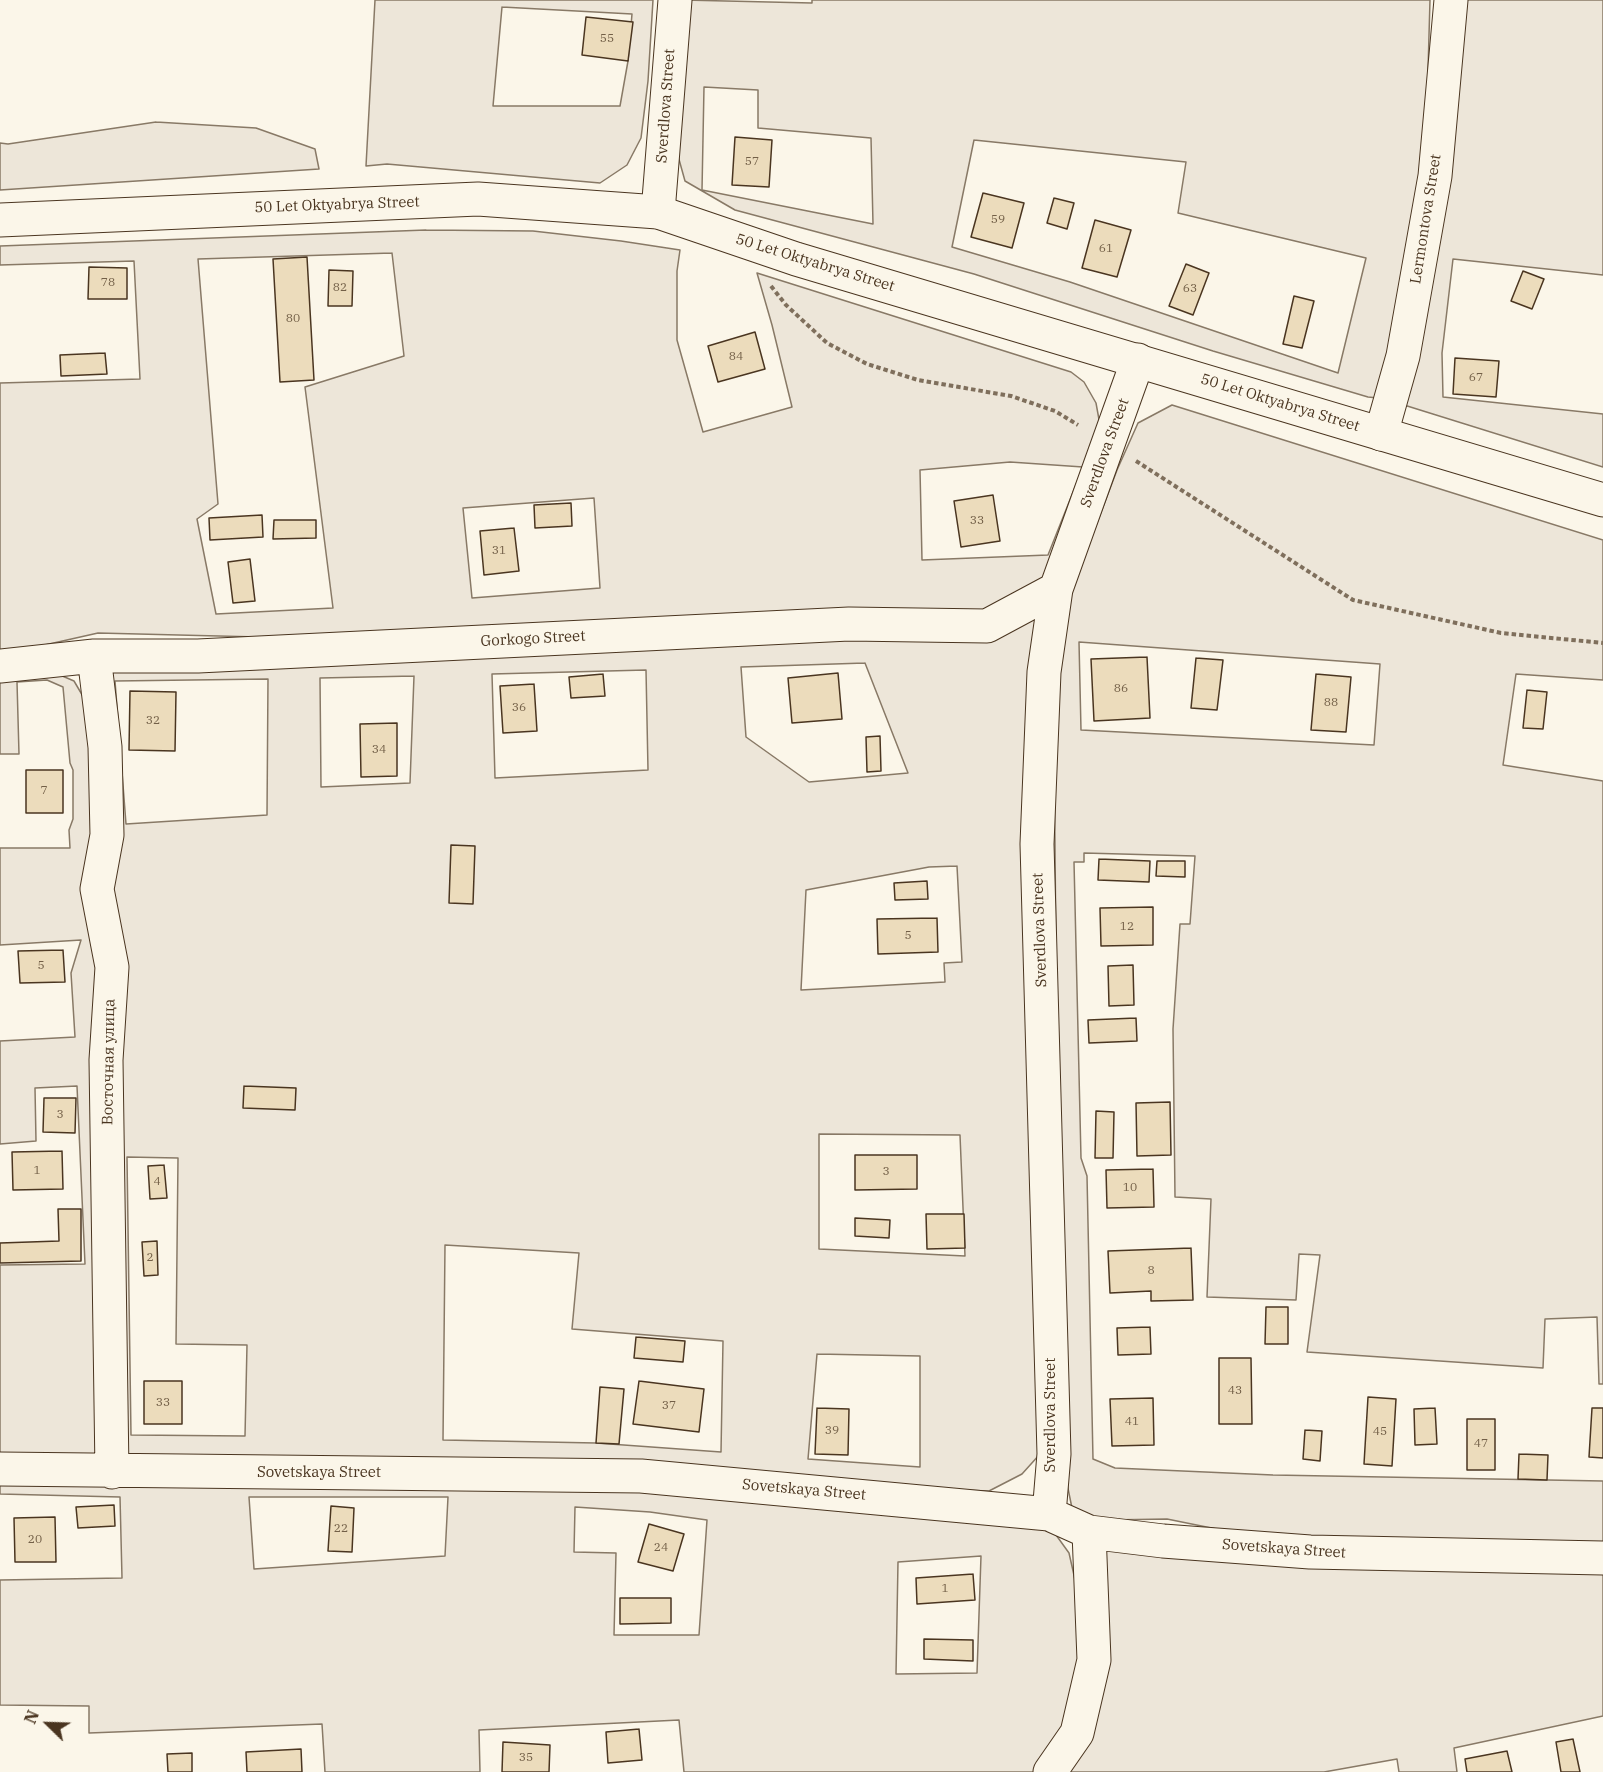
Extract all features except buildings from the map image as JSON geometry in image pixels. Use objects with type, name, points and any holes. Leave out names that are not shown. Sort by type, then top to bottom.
[{"type":"street","name":"Sverdlova Street","points":[[658,212],[675,0]]},
{"type":"street","name":"Lermontova Street","points":[[1380,434],[1403,356],[1435,176],[1451,0]]},
{"type":"street","name":"50 Let Oktyabrya Street","points":[[0,220],[478,200],[658,212],[795,259],[1603,501]]},
{"type":"street","name":"Sverdlova Street","points":[[1049,1514],[1054,1455],[1037,844],[1044,672],[1056,589],[1138,360]]},
{"type":"street","name":"Gorkogo Street","points":[[0,666],[94,656],[210,655],[849,624],[987,626],[1056,589]]},
{"type":"street","name":"Восточная улица","points":[[94,656],[105,747],[107,835],[97,889],[112,967],[106,1060],[112,1472]]},
{"type":"street","name":"Sovetskaya Street","points":[[0,1469],[641,1476],[1049,1514],[1089,1532],[1163,1541],[1310,1552],[1603,1558]]},
{"type":"street","points":[[1050,1772],[1077,1733],[1094,1660],[1089,1532]]},
{"type":"path","points":[[749,243],[761,273],[786,305],[827,342],[867,364],[918,380],[1011,396],[1055,411],[1353,600],[1501,633],[1603,643]]},
{"type":"shaded area","points":[[375,0],[653,0],[648,81],[641,138],[627,165],[600,183],[387,164],[366,166]],"holes":[[[502,7],[632,14],[628,61],[620,106],[493,106]]]},
{"type":"shaded area","points":[[683,0],[812,3],[812,0],[1430,0],[1425,177],[1378,398],[1213,351],[974,274],[735,210],[685,181],[675,145]],"holes":[[[704,87],[758,90],[758,128],[871,138],[873,224],[702,190]],[[974,140],[1186,162],[1178,213],[1366,258],[1338,373],[1070,282],[952,247]]]},
{"type":"shaded area","points":[[1459,0],[1603,0],[1603,275],[1453,259],[1442,353],[1443,397],[1603,414],[1603,467],[1404,405]]},
{"type":"shaded area","points":[[156,122],[256,128],[315,149],[319,169],[0,190],[0,143],[8,144]]},
{"type":"shaded area","points":[[426,230],[533,231],[680,250],[677,271],[677,340],[703,432],[792,407],[757,273],[1071,372],[1084,382],[1096,403],[1100,425],[1047,586],[1009,609],[339,639],[98,633],[27,649],[0,650],[0,383],[140,379],[134,261],[0,265],[0,246]],"holes":[[[392,253],[404,356],[305,387],[333,608],[216,614],[197,519],[218,504],[198,259]],[[1010,462],[1083,467],[1048,555],[922,560],[920,470]],[[594,498],[600,588],[472,598],[463,508]]]},
{"type":"shaded area","points":[[1172,405],[1603,540],[1603,680],[1516,674],[1503,765],[1603,781],[1603,1384],[1599,1384],[1597,1317],[1545,1319],[1543,1368],[1307,1352],[1320,1255],[1299,1254],[1296,1300],[1207,1297],[1211,1199],[1175,1197],[1173,1029],[1180,924],[1190,924],[1195,856],[1084,853],[1084,862],[1074,862],[1081,1158],[1087,1176],[1093,1459],[1115,1468],[1273,1475],[1603,1481],[1603,1548],[1241,1534],[1167,1519],[1088,1518],[1072,1508],[1065,1474],[1057,1058],[1054,744],[1058,649],[1071,592],[1117,470],[1138,423]],"holes":[[[1079,642],[1380,664],[1374,745],[1081,730]]]},
{"type":"shaded area","points":[[1036,617],[1040,1454],[1022,1474],[989,1491],[121,1459],[103,889],[105,664]],"holes":[[[865,663],[908,773],[809,782],[746,737],[741,667]],[[646,670],[648,770],[495,778],[492,674]],[[414,676],[410,783],[321,787],[320,678]],[[268,679],[267,815],[126,824],[115,681]],[[957,866],[962,962],[944,963],[945,982],[801,990],[806,890],[929,867]],[[819,1134],[960,1135],[965,1256],[819,1249]],[[127,1157],[178,1158],[176,1344],[247,1345],[245,1436],[131,1435]],[[445,1245],[579,1253],[572,1329],[723,1341],[721,1452],[596,1443],[443,1440]],[[817,1354],[920,1356],[920,1467],[808,1459]]]},
{"type":"shaded area","points":[[0,671],[60,675],[74,681],[91,710],[107,970],[106,1463],[0,1461],[0,1265],[85,1264],[77,1086],[35,1088],[36,1141],[0,1144],[0,1041],[75,1037],[71,973],[81,940],[0,945],[0,848],[70,848],[69,830],[73,819],[73,770],[70,763],[63,687],[47,680],[17,682],[19,754],[0,754]]},
{"type":"shaded area","points":[[0,1480],[640,1486],[1051,1528],[1069,1553],[1087,1633],[1083,1676],[1059,1734],[1036,1772],[684,1772],[679,1720],[479,1730],[480,1772],[325,1772],[322,1724],[89,1733],[89,1706],[0,1705],[0,1580],[122,1578],[120,1497],[0,1494]],"holes":[[[249,1497],[448,1497],[445,1556],[254,1569]],[[575,1507],[650,1512],[707,1520],[699,1635],[614,1635],[616,1553],[574,1552]],[[981,1556],[977,1673],[896,1674],[898,1562]]]},
{"type":"shaded area","points":[[1102,1549],[1603,1571],[1603,1716],[1454,1748],[1457,1772],[1399,1772],[1397,1759],[1324,1772],[1061,1772]]}]
